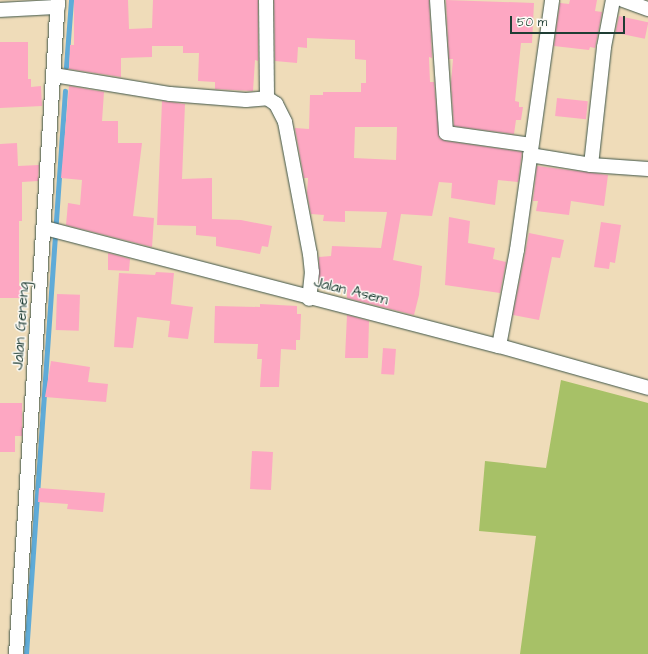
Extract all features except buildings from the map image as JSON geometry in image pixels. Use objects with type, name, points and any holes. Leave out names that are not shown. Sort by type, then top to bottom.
[{"type":"street","points":[[266,0],[267,98],[282,113],[287,132],[312,266],[309,299]]},
{"type":"street","points":[[437,0],[446,132],[591,165],[648,169]]},
{"type":"street","points":[[499,346],[517,250],[552,0]]},
{"type":"street","points":[[591,165],[604,46],[613,0]]},
{"type":"street","points":[[622,0],[648,9]]},
{"type":"street","points":[[0,10],[58,4]]},
{"type":"street","name":"Jalan Geneng","points":[[16,654],[45,228],[58,4]]},
{"type":"street","points":[[54,74],[170,94],[239,99],[267,98]]},
{"type":"street","name":"Jalan Asem","points":[[45,228],[309,299],[499,346],[648,388]]},
{"type":"green space","points":[[561,380],[648,403],[648,654],[520,654],[536,536],[479,531],[485,461],[546,468]]},
{"type":"waterway","points":[[66,67],[71,0]]},
{"type":"waterway","points":[[26,654],[65,91]]}]
